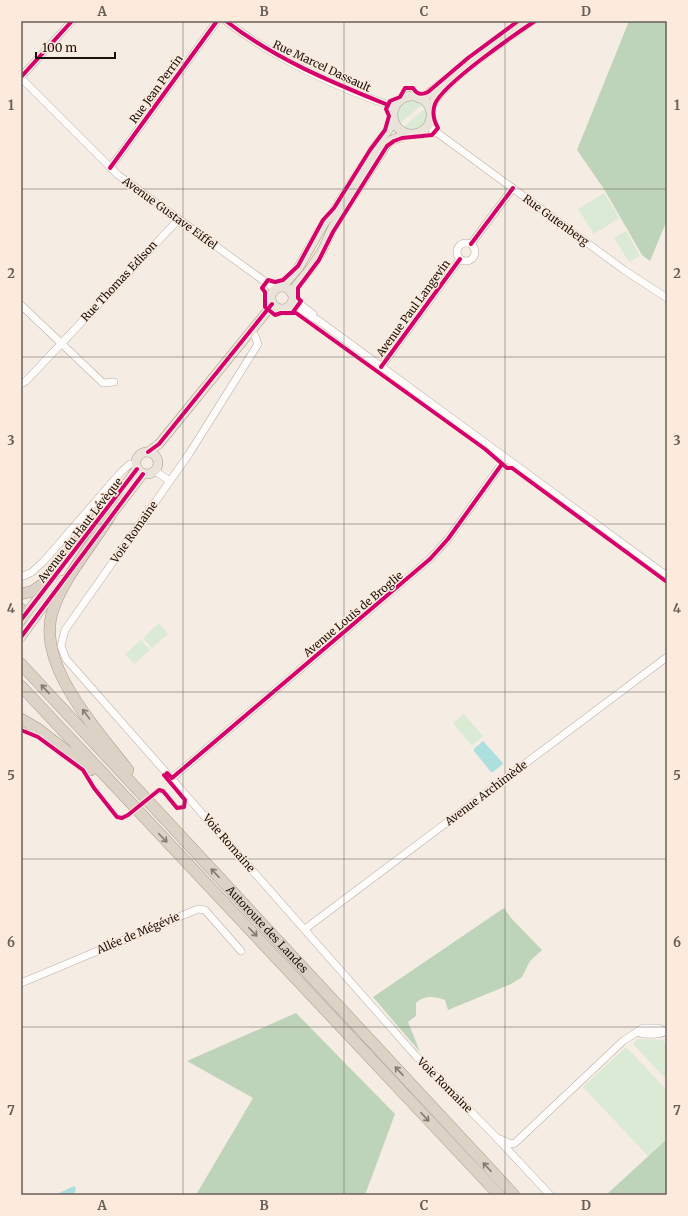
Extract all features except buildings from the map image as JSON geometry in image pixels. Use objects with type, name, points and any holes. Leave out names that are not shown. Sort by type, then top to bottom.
[{"type":"highway","points":[[21,594],[33,591],[43,584],[117,495]]},
{"type":"highway","points":[[110,516],[66,582],[58,599],[50,626],[51,647],[60,675],[71,693],[171,826]]},
{"type":"highway","name":"Autoroute des Landes","points":[[21,664],[514,1195]]},
{"type":"highway","name":"Autoroute des Landes","points":[[21,686],[499,1195]]},
{"type":"highway","points":[[22,719],[70,753],[99,777],[127,804],[136,810]]},
{"type":"main road","points":[[419,98],[424,97],[438,87],[469,60],[522,21]]},
{"type":"main road","points":[[275,306],[285,308],[292,299],[322,251],[332,229],[386,145],[392,140],[408,134],[419,133],[428,126],[430,121],[430,108],[436,97],[470,66],[531,21]]},
{"type":"main road","points":[[408,134],[398,128],[394,122],[393,115],[395,108],[404,98],[410,96],[419,98],[426,102],[430,108]]},
{"type":"main road","points":[[275,306],[272,294],[299,267],[324,223],[333,213],[374,148],[394,122]]},
{"type":"main road","points":[[279,288],[292,299]]},
{"type":"main road","points":[[156,457],[275,306]]},
{"type":"main road","points":[[148,452],[156,457],[158,464],[155,471],[150,474],[138,469],[140,454],[148,452],[159,444],[275,306]]},
{"type":"main road","name":"Avenue du Haut Lévèque","points":[[22,617],[138,469]]},
{"type":"main road","name":"Avenue du Haut Lévèque","points":[[21,637],[110,516],[138,469]]},
{"type":"main road","points":[[21,631],[25,625],[22,617]]},
{"type":"street","points":[[21,78],[72,21]]},
{"type":"street","name":"Rue Jean Perrin","points":[[110,168],[217,21]]},
{"type":"street","name":"Rue Marcel Dassault","points":[[226,21],[274,55],[322,78],[395,108]]},
{"type":"street","name":"Avenue Gustave Eiffel","points":[[21,78],[110,168],[178,220],[279,288]]},
{"type":"street","name":"Rue Gutenberg","points":[[428,126],[624,270],[667,298]]},
{"type":"street","name":"Avenue Paul Langevin","points":[[471,244],[513,188]]},
{"type":"street","name":"Rue Thomas Edison","points":[[21,384],[26,381],[178,220]]},
{"type":"street","name":"Avenue Paul Langevin","points":[[464,242],[471,244],[475,251],[474,257],[469,261],[460,259],[456,251],[459,245],[464,242]]},
{"type":"street","name":"Avenue Paul Langevin","points":[[381,367],[460,259]]},
{"type":"street","points":[[292,299],[311,311],[318,320],[381,367],[667,576]]},
{"type":"street","points":[[21,305],[103,383],[114,382]]},
{"type":"street","name":"Voie Romaine","points":[[254,334],[258,344],[189,454],[65,630],[61,646],[66,659],[415,1055],[496,1137],[550,1195]]},
{"type":"street","name":"Avenue Louis de Broglie","points":[[172,778],[430,560],[448,539],[506,458]]},
{"type":"street","points":[[21,577],[32,572],[44,561],[128,465],[138,469]]},
{"type":"street","points":[[155,471],[170,481]]},
{"type":"street","name":"Avenue Archimède","points":[[305,930],[667,657]]},
{"type":"street","name":"Allée de Mégévie","points":[[21,983],[196,909],[205,910],[241,951]]},
{"type":"street","points":[[496,1137],[510,1144],[515,1143],[623,1041],[637,1032],[643,1034],[658,1034],[665,1032]]},
{"type":"green space","points":[[629,21],[667,22],[667,220],[650,261],[642,255],[604,189],[577,150]]},
{"type":"green space","points":[[408,100],[415,100],[423,104],[399,124],[396,117],[399,107]]},
{"type":"green space","points":[[426,108],[427,119],[421,128],[413,131],[402,128]]},
{"type":"green space","points":[[604,193],[619,218],[594,234],[578,209]]},
{"type":"green space","points":[[626,231],[640,256],[629,262],[614,238]]},
{"type":"green space","points":[[159,623],[168,634],[152,648],[143,638]]},
{"type":"green space","points":[[141,640],[150,650],[134,664],[125,654]]},
{"type":"green space","points":[[464,714],[483,736],[472,746],[453,723]]},
{"type":"green space","points":[[504,908],[511,918],[542,950],[530,961],[522,977],[511,984],[448,1010],[445,1000],[426,997],[419,1000],[416,1003],[416,1016],[408,1022],[420,1052],[373,997]]},
{"type":"green space","points":[[296,1013],[395,1114],[365,1195],[196,1195],[253,1098],[187,1061]]},
{"type":"green space","points":[[638,1039],[663,1040],[667,1045],[667,1080],[633,1044]]},
{"type":"green space","points":[[626,1047],[667,1090],[667,1139],[648,1156],[583,1087]]},
{"type":"green space","points":[[667,1139],[667,1195],[606,1195]]},
{"type":"water","points":[[483,741],[503,764],[493,772],[491,772],[474,751],[474,749]]},
{"type":"water","points":[[74,1186],[76,1188],[74,1195],[55,1195]]},
{"type":"cycle path","points":[[21,77],[72,21]]},
{"type":"cycle path","points":[[110,168],[217,21]]},
{"type":"cycle path","points":[[226,21],[264,47],[304,69],[388,105]]},
{"type":"cycle path","points":[[518,21],[468,58],[428,92],[420,94],[413,88],[405,88],[400,97],[390,101],[386,109],[389,116],[385,130],[370,150],[334,208],[323,220],[298,266],[283,280],[275,282],[268,280],[262,288],[265,292],[265,307],[275,315],[281,313],[296,313],[485,449],[507,468],[512,468],[667,582]]},
{"type":"cycle path","points":[[293,312],[301,301],[298,298],[298,288],[319,260],[333,232],[387,146],[402,138],[432,135],[438,128],[434,110],[435,104],[441,95],[480,60],[535,21]]},
{"type":"cycle path","points":[[471,244],[513,188]]},
{"type":"cycle path","points":[[381,367],[460,259]]},
{"type":"cycle path","points":[[148,452],[159,444],[272,304]]},
{"type":"cycle path","points":[[167,773],[172,778],[430,559],[448,539],[502,464]]},
{"type":"cycle path","points":[[21,620],[137,469]]},
{"type":"cycle path","points":[[21,637],[143,474]]},
{"type":"cycle path","points":[[21,730],[38,737],[83,770],[94,788],[117,817],[122,818],[128,815],[159,790],[163,791],[177,808],[184,807],[185,800],[164,775]]}]
